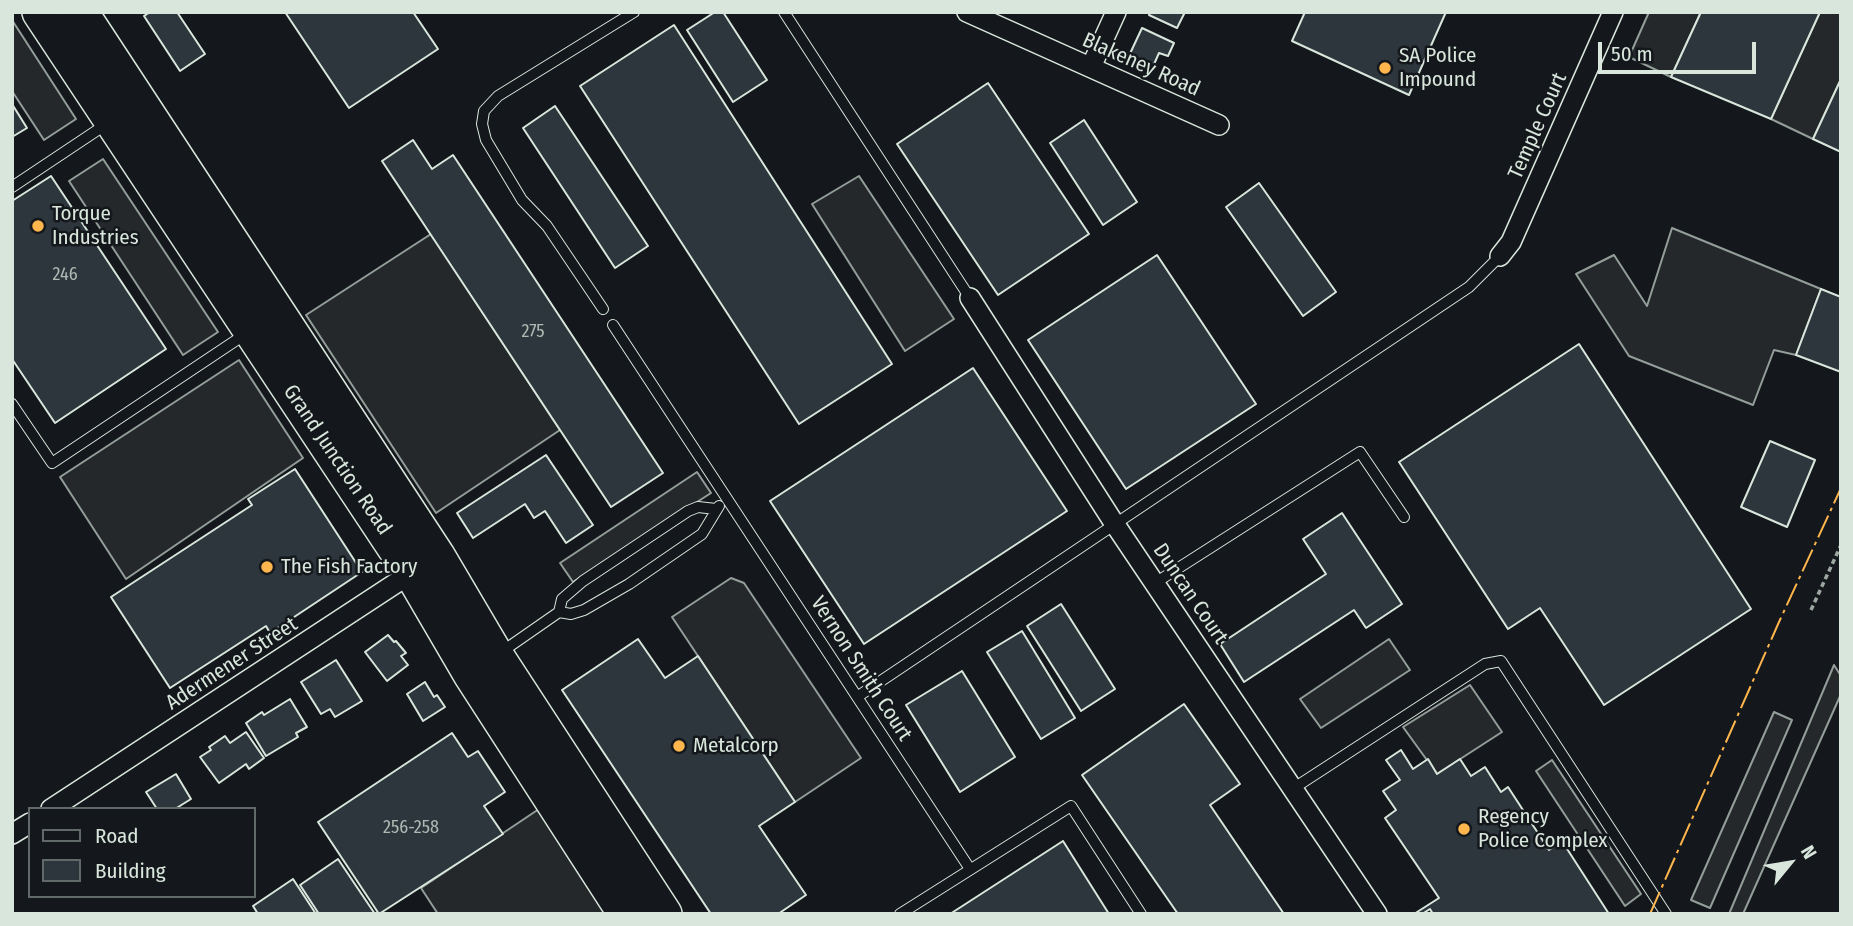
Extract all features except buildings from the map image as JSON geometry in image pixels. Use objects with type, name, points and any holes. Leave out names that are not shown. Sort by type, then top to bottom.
[{"type":"highway","name":"Grand Junction Road","points":[[40,12],[111,121],[155,158],[425,564],[626,914]]},
{"type":"highway","name":"Grand Junction Road","points":[[80,12],[155,158],[251,330],[425,564]]},
{"type":"highway","name":"Grand Junction Road","points":[[484,665],[664,914]]},
{"type":"street","name":"Blakeney Road","points":[[967,12],[1219,125]]},
{"type":"street","points":[[1091,67],[1116,12]]},
{"type":"street","name":"Temple Court","points":[[1500,256],[1511,242],[1613,12]]},
{"type":"street","name":"Duncan Court","points":[[970,298],[1114,523],[1377,914]]},
{"type":"street","name":"Adermener Street","points":[[54,807],[425,564]]},
{"type":"street","points":[[12,834],[28,824]]},
{"type":"lane","points":[[603,309],[547,226],[522,200],[486,140],[481,124],[484,111],[498,96],[634,12]]},
{"type":"lane","points":[[784,12],[970,298]]},
{"type":"lane","points":[[12,187],[111,121]]},
{"type":"lane","points":[[857,697],[1469,287],[1500,256]]},
{"type":"lane","name":"Vernon Smith Court","points":[[613,325],[970,869]]},
{"type":"lane","points":[[12,404],[52,463],[251,330]]},
{"type":"lane","points":[[1155,583],[1360,452],[1404,517]]},
{"type":"lane","points":[[559,611],[572,614],[584,610],[629,584],[702,534],[716,509],[727,501]]},
{"type":"lane","points":[[484,665],[559,611],[562,599],[583,581],[688,511],[698,507],[716,509]]},
{"type":"lane","points":[[1294,788],[1485,664],[1501,662],[1665,914]]},
{"type":"lane","points":[[900,914],[1071,806],[1141,914]]},
{"type":"path","points":[[1811,610],[1841,545]]},
{"type":"shaded area","points":[[1649,12],[1701,12],[1671,77],[1629,57]]},
{"type":"shaded area","points":[[1820,12],[1841,12],[1841,79],[1813,139],[1771,119]]},
{"type":"shaded area","points":[[12,20],[76,119],[44,140],[12,91]]},
{"type":"shaded area","points":[[103,159],[218,332],[183,355],[69,181]]},
{"type":"shaded area","points":[[859,176],[954,319],[905,351],[812,204]]},
{"type":"shaded area","points":[[1672,228],[1821,289],[1796,355],[1774,350],[1753,405],[1629,356],[1576,274],[1614,255],[1647,306]]},
{"type":"shaded area","points":[[431,234],[560,430],[436,513],[306,315]]},
{"type":"shaded area","points":[[239,360],[303,458],[126,579],[60,477]]},
{"type":"shaded area","points":[[697,472],[711,493],[573,582],[560,563]]},
{"type":"shaded area","points":[[731,578],[744,583],[861,758],[795,802],[672,617]]},
{"type":"shaded area","points":[[1389,639],[1410,670],[1321,728],[1300,699]]},
{"type":"shaded area","points":[[1834,665],[1841,676],[1841,694],[1743,914],[1729,914]]},
{"type":"shaded area","points":[[1470,685],[1502,732],[1437,774],[1403,727]]},
{"type":"shaded area","points":[[1774,712],[1792,720],[1710,908],[1691,900]]},
{"type":"shaded area","points":[[1552,760],[1641,894],[1625,906],[1536,771]]},
{"type":"shaded area","points":[[539,809],[608,914],[438,914],[421,888]]},
{"type":"power","points":[[1650,914],[1841,488]]},
{"type":"place","name":"SA Police Impound","points":[[1385,68]]},
{"type":"place","name":"Torque Industries","points":[[38,226]]},
{"type":"place","name":"The Fish Factory","points":[[267,567]]},
{"type":"place","name":"Metalcorp","points":[[679,746]]},
{"type":"place","name":"Regency Police Complex","points":[[1464,829]]}]
